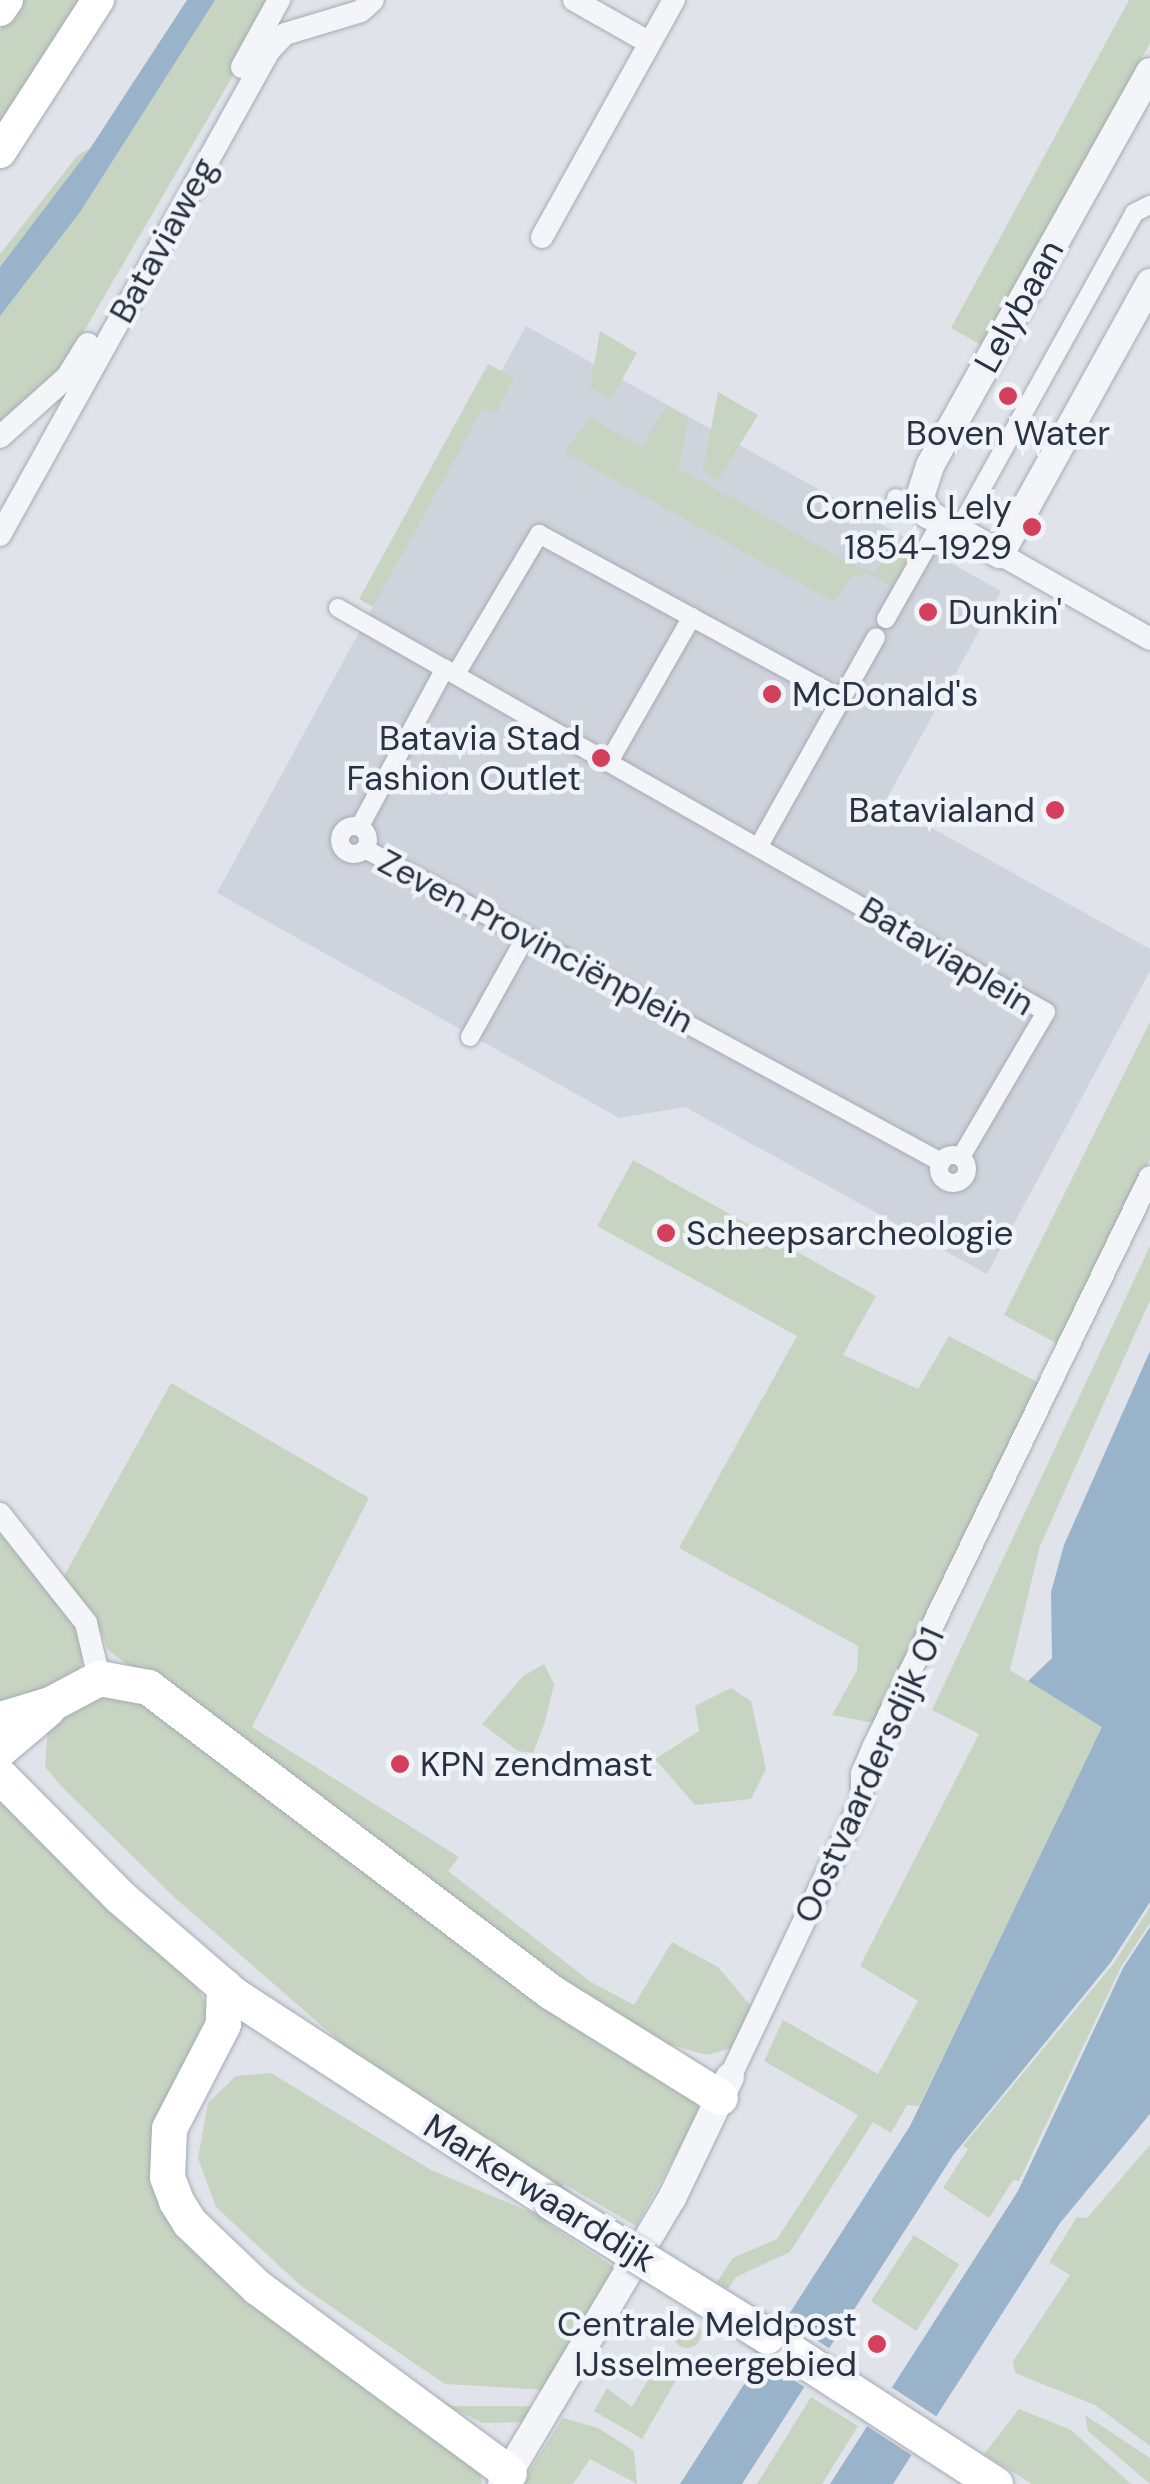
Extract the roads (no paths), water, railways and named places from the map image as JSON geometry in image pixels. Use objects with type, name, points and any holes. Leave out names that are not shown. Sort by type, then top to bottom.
[{"type":"main road","points":[[0,10],[7,0]]},
{"type":"main road","points":[[0,152],[98,0]]},
{"type":"main road","points":[[0,1719],[50,1704],[99,1678],[136,1682],[160,1694],[551,1992],[649,2050],[725,2087]]},
{"type":"main road","points":[[0,1752],[40,1722],[50,1704]]},
{"type":"main road","name":"Markerwaarddijk","points":[[0,1752],[212,1953],[388,2096]]},
{"type":"main road","name":"Markerwaarddijk","points":[[0,1776],[120,1897],[278,2028],[996,2484]]},
{"type":"main road","points":[[224,1986],[223,2024],[174,2116],[166,2150],[166,2178],[190,2223],[315,2334],[510,2470]]},
{"type":"main road","points":[[194,2081],[244,2041],[278,2028]]},
{"type":"street","name":"Bataviaweg","points":[[0,437],[78,362],[279,0]]},
{"type":"street","name":"Bataviaweg","points":[[0,535],[269,51],[285,34],[361,12],[373,0]]},
{"type":"street","points":[[574,0],[650,44]]},
{"type":"street","points":[[542,237],[674,0]]},
{"type":"street","name":"Lelybaan","points":[[1150,72],[930,466],[920,497],[942,522],[1134,213],[1150,205]]},
{"type":"street","points":[[1000,554],[1150,283]]},
{"type":"street","points":[[896,498],[1150,638]]},
{"type":"street","points":[[886,620],[942,522]]},
{"type":"street","points":[[450,671],[539,534],[842,699]]},
{"type":"street","name":"Bataviaplein","points":[[338,608],[760,844],[1046,1012],[961,1157],[968,1170],[957,1183],[942,1177],[941,1162],[706,1032]]},
{"type":"street","points":[[610,760],[692,617]]},
{"type":"street","points":[[760,844],[876,637]]},
{"type":"street","name":"Zeven Provinciënplein","points":[[450,671],[360,826],[369,837],[365,849],[524,940],[706,1032]]},
{"type":"street","points":[[470,1037],[524,940]]},
{"type":"street","points":[[941,1162],[961,1157]]},
{"type":"street","name":"Oostvaardersdijk 01","points":[[510,2470],[606,2315],[725,2087],[862,1799],[862,1774],[874,1746],[1150,1178]]},
{"type":"street","points":[[0,1514],[86,1623],[99,1678]]},
{"type":"water","points":[[187,0],[215,0],[80,212],[0,316],[0,267],[89,150]]},
{"type":"water","points":[[1150,1351],[1150,1902],[1111,1962],[954,2154],[742,2484],[680,2484],[910,2126],[1102,1727],[1028,1681],[1052,1658],[1051,1592],[1064,1545]]},
{"type":"water","points":[[1150,1927],[1150,2114],[1060,2223],[893,2484],[830,2484],[1018,2191],[1123,1968]]},
{"type":"place","name":"Boven Water","points":[[1008,396]]},
{"type":"place","name":"Cornelis Lely 1854-1929","points":[[1032,527]]},
{"type":"place","name":"Dunkin'","points":[[928,612]]},
{"type":"place","name":"McDonald's","points":[[772,694]]},
{"type":"place","name":"Batavia Stad Fashion Outlet","points":[[601,758]]},
{"type":"place","name":"Batavialand","points":[[1055,810]]},
{"type":"place","name":"Scheepsarcheologie","points":[[666,1233]]},
{"type":"place","name":"KPN zendmast","points":[[400,1764]]},
{"type":"place","name":"Centrale Meldpost IJsselmeergebied","points":[[877,2344]]}]
